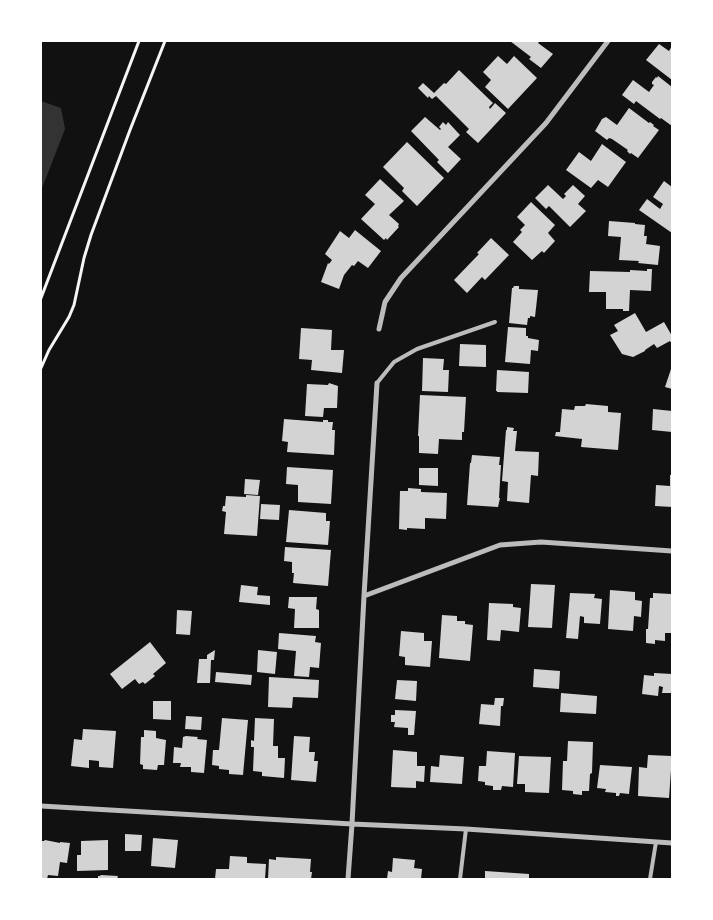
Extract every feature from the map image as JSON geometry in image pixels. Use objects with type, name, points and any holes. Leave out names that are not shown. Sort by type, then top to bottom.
[{"type":"street","points":[[379,329],[385,302],[401,278],[546,123],[608,41]]},
{"type":"street","points":[[348,879],[377,382]]},
{"type":"street","points":[[364,596],[500,545],[541,542],[672,551]]},
{"type":"street","points":[[41,806],[466,829],[672,843]]},
{"type":"lane","points":[[377,382],[394,362],[405,356],[425,346],[495,322]]},
{"type":"lane","points":[[460,879],[466,829]]},
{"type":"lane","points":[[650,879],[656,842]]},
{"type":"path","points":[[41,298],[139,41]]},
{"type":"path","points":[[41,368],[74,305],[91,235],[165,41]]},
{"type":"shaded area","points":[[41,101],[61,108],[65,129],[41,191]]},
{"type":"building","points":[[510,41],[540,41],[538,43],[553,54],[541,68],[529,59],[531,57]]},
{"type":"building","points":[[659,44],[669,51],[672,46],[672,80],[646,60]]},
{"type":"building","points":[[498,56],[507,64],[514,56],[537,78],[508,109],[485,87],[491,80],[483,72]]},
{"type":"building","points":[[459,70],[493,103],[489,107],[490,109],[495,103],[506,113],[478,143],[466,132],[469,129],[436,96],[432,99],[429,96],[428,98],[418,88],[423,83],[434,93],[444,83],[446,84]]},
{"type":"building","points":[[658,76],[672,87],[672,126],[636,101],[634,104],[622,95],[633,80],[649,92],[654,85],[652,82]]},
{"type":"building","points":[[629,108],[659,130],[638,158],[612,139],[609,138],[607,140],[595,131],[602,119],[606,117],[617,125]]},
{"type":"building","points":[[425,117],[440,130],[439,127],[443,122],[446,125],[448,122],[460,135],[448,147],[461,159],[448,173],[437,162],[439,160],[411,131]]},
{"type":"building","points":[[407,142],[444,178],[417,206],[402,191],[404,188],[383,167]]},
{"type":"building","points":[[602,144],[626,162],[608,187],[598,180],[591,188],[566,170],[579,152],[591,161]]},
{"type":"building","points":[[380,179],[404,201],[389,215],[399,224],[399,227],[387,240],[386,238],[384,240],[361,219],[375,204],[365,195]]},
{"type":"building","points":[[664,181],[672,187],[672,233],[639,210],[647,199],[660,209],[663,204],[653,197]]},
{"type":"building","points":[[548,185],[563,199],[566,196],[564,194],[573,185],[585,196],[578,204],[586,211],[570,227],[549,206],[546,209],[535,198]]},
{"type":"building","points":[[531,202],[555,225],[548,233],[555,241],[544,253],[542,251],[532,260],[513,242],[522,232],[520,230],[525,225],[517,217]]},
{"type":"building","points":[[609,221],[645,225],[644,236],[647,236],[646,244],[660,246],[658,265],[638,263],[639,261],[619,260],[621,237],[608,236]]},
{"type":"building","points":[[355,230],[381,251],[368,268],[358,261],[354,266],[352,265],[344,275],[339,289],[321,282],[328,263],[332,260],[325,254],[340,231],[349,238]]},
{"type":"building","points":[[491,238],[509,255],[485,280],[482,277],[467,293],[454,280],[479,254],[477,253]]},
{"type":"building","points":[[647,269],[652,269],[651,291],[630,290],[629,311],[606,309],[606,292],[589,292],[590,271],[630,272],[630,270],[647,271]]},
{"type":"building","points":[[519,286],[519,289],[538,290],[535,317],[530,316],[528,318],[527,325],[509,323],[512,288]]},
{"type":"building","points":[[635,313],[646,332],[664,322],[672,336],[672,341],[657,348],[654,344],[633,357],[622,354],[610,335],[618,331],[614,325]]},
{"type":"building","points":[[508,327],[526,328],[526,336],[528,338],[539,340],[538,351],[531,350],[530,364],[505,362]]},
{"type":"building","points":[[301,328],[332,330],[331,350],[344,350],[342,373],[311,370],[312,360],[299,359]]},
{"type":"building","points":[[460,344],[486,345],[486,367],[459,366]]},
{"type":"building","points":[[423,358],[444,359],[443,370],[449,370],[448,392],[422,391]]},
{"type":"building","points":[[672,366],[672,389],[665,387]]},
{"type":"building","points":[[497,370],[529,372],[528,393],[497,392]]},
{"type":"building","points":[[329,383],[338,386],[337,408],[324,408],[323,417],[305,416],[307,384],[328,385]]},
{"type":"building","points":[[420,395],[466,397],[462,440],[439,439],[438,454],[419,453]]},
{"type":"building","points":[[586,404],[608,406],[608,412],[621,413],[618,450],[581,447],[582,439],[555,436],[556,432],[560,432],[562,409],[574,410],[575,406],[585,406]]},
{"type":"building","points":[[653,409],[672,411],[672,432],[652,430]]},
{"type":"building","points":[[284,419],[323,422],[323,420],[328,420],[328,422],[333,422],[332,430],[335,430],[334,455],[287,452],[288,442],[282,441]]},
{"type":"building","points":[[507,427],[514,428],[513,431],[517,431],[515,451],[539,452],[538,476],[531,475],[529,503],[507,501],[508,482],[502,481]]},
{"type":"building","points":[[472,455],[500,457],[500,498],[498,507],[467,505]]},
{"type":"building","points":[[287,467],[333,470],[331,504],[298,502],[298,485],[286,484]]},
{"type":"building","points":[[419,468],[438,468],[438,486],[419,485]]},
{"type":"building","points":[[670,475],[672,475],[672,507],[655,506],[656,485],[670,486]]},
{"type":"building","points":[[245,479],[260,480],[258,495],[244,494]]},
{"type":"building","points":[[408,488],[421,489],[421,492],[447,493],[446,519],[425,518],[425,529],[399,529],[400,491],[408,491]]},
{"type":"building","points":[[246,495],[260,496],[257,536],[224,534],[226,512],[222,511],[223,506],[225,506],[226,496],[246,497]]},
{"type":"building","points":[[261,504],[280,505],[279,520],[260,519]]},
{"type":"building","points":[[289,510],[326,513],[326,521],[330,521],[328,545],[286,542]]},
{"type":"building","points":[[285,547],[331,550],[328,586],[293,583],[292,562],[284,561]]},
{"type":"building","points":[[531,584],[555,585],[552,628],[528,627]]},
{"type":"building","points":[[241,585],[258,587],[257,595],[270,596],[270,605],[239,602]]},
{"type":"building","points":[[610,590],[635,592],[635,600],[642,601],[641,617],[634,616],[633,631],[608,629]]},
{"type":"building","points":[[570,593],[595,594],[594,598],[602,599],[600,624],[584,623],[584,617],[580,616],[578,639],[566,638]]},
{"type":"building","points":[[653,593],[671,594],[672,599],[672,633],[665,633],[665,641],[655,640],[655,644],[646,643],[650,598],[653,598]]},
{"type":"building","points":[[289,597],[317,597],[316,609],[319,610],[319,628],[294,628],[295,609],[288,608]]},
{"type":"building","points":[[489,603],[513,604],[513,607],[521,608],[519,632],[501,630],[500,641],[487,640]]},
{"type":"building","points":[[177,610],[192,611],[190,635],[176,634]]},
{"type":"building","points":[[442,615],[457,616],[457,621],[465,621],[465,624],[473,625],[470,661],[439,658]]},
{"type":"building","points":[[401,631],[424,633],[424,641],[432,641],[430,667],[405,665],[405,657],[399,656]]},
{"type":"building","points":[[279,633],[316,636],[315,642],[321,643],[319,668],[310,667],[309,677],[294,676],[296,651],[278,649]]},
{"type":"building","points":[[150,642],[166,663],[145,684],[143,682],[139,684],[135,679],[122,689],[110,674]]},
{"type":"building","points":[[215,650],[214,660],[211,660],[210,683],[197,683],[199,659],[207,659],[207,655]]},
{"type":"building","points":[[258,650],[277,652],[275,674],[257,672]]},
{"type":"building","points":[[534,669],[560,671],[559,689],[533,687]]},
{"type":"building","points":[[216,672],[252,675],[251,685],[215,682]]},
{"type":"building","points":[[654,673],[672,674],[672,693],[662,693],[663,687],[659,686],[658,696],[642,694],[644,675],[654,676]]},
{"type":"building","points":[[269,677],[319,680],[318,698],[293,697],[292,708],[268,707]]},
{"type":"building","points":[[397,680],[417,681],[416,701],[395,699]]},
{"type":"building","points":[[561,693],[597,696],[596,714],[560,712]]},
{"type":"building","points":[[495,698],[504,698],[503,706],[501,706],[500,726],[479,724],[481,704],[494,705]]},
{"type":"building","points":[[153,701],[171,701],[171,720],[153,719]]},
{"type":"building","points":[[395,710],[416,711],[414,735],[408,735],[408,728],[394,727],[395,722],[391,722],[391,715],[395,715]]},
{"type":"building","points":[[186,716],[202,717],[201,730],[185,729]]},
{"type":"building","points":[[222,718],[248,720],[243,775],[229,774],[229,770],[219,769],[219,766],[212,765],[213,750],[219,750]]},
{"type":"building","points":[[255,718],[274,719],[273,746],[278,746],[278,758],[285,758],[284,778],[262,776],[262,772],[253,771],[254,747],[251,747],[251,740],[254,741]]},
{"type":"building","points":[[83,729],[116,731],[113,768],[99,767],[99,761],[89,760],[89,768],[71,766],[74,739],[82,740]]},
{"type":"building","points":[[144,730],[156,731],[156,738],[166,740],[164,765],[158,765],[157,770],[143,769],[143,765],[140,764],[141,737],[144,737]]},
{"type":"building","points":[[294,736],[310,737],[309,752],[315,752],[314,761],[318,761],[316,782],[291,780]]},
{"type":"building","points":[[183,737],[207,740],[204,773],[191,772],[191,767],[180,767],[181,763],[173,763],[174,747],[182,748]]},
{"type":"building","points":[[568,741],[593,742],[592,773],[590,774],[589,791],[582,791],[582,795],[573,794],[573,791],[562,790],[563,761],[567,761]]},
{"type":"building","points":[[393,750],[417,752],[417,766],[425,766],[424,782],[416,781],[416,788],[391,787]]},
{"type":"building","points":[[487,751],[515,753],[513,787],[502,786],[501,790],[493,790],[493,786],[485,785],[485,782],[478,781],[479,766],[486,766]]},
{"type":"building","points":[[440,755],[464,757],[462,784],[430,782],[431,766],[439,767]]},
{"type":"building","points":[[648,755],[672,756],[669,798],[638,796],[639,767],[647,768]]},
{"type":"building","points":[[519,756],[551,757],[549,793],[525,792],[525,784],[517,784]]},
{"type":"building","points":[[600,765],[632,767],[629,794],[620,793],[619,796],[616,796],[616,793],[605,792],[606,789],[597,788]]},
{"type":"building","points":[[125,834],[142,835],[141,851],[125,851]]},
{"type":"building","points":[[153,838],[178,840],[175,868],[151,866]]},
{"type":"building","points":[[108,840],[108,870],[77,871],[77,855],[81,855],[81,841]]},
{"type":"building","points":[[41,841],[70,843],[67,863],[60,862],[58,876],[48,875],[47,879],[41,879]]},
{"type":"building","points":[[230,856],[247,857],[247,863],[266,864],[265,879],[215,879],[216,869],[229,869]]},
{"type":"building","points":[[276,857],[311,859],[311,879],[268,879],[269,859],[276,860]]},
{"type":"building","points":[[393,858],[415,860],[414,868],[422,869],[421,879],[387,879],[388,871],[392,872]]},
{"type":"building","points":[[485,871],[529,874],[529,879],[485,879]]},
{"type":"building","points":[[98,876],[118,876],[117,879],[98,879]]}]
